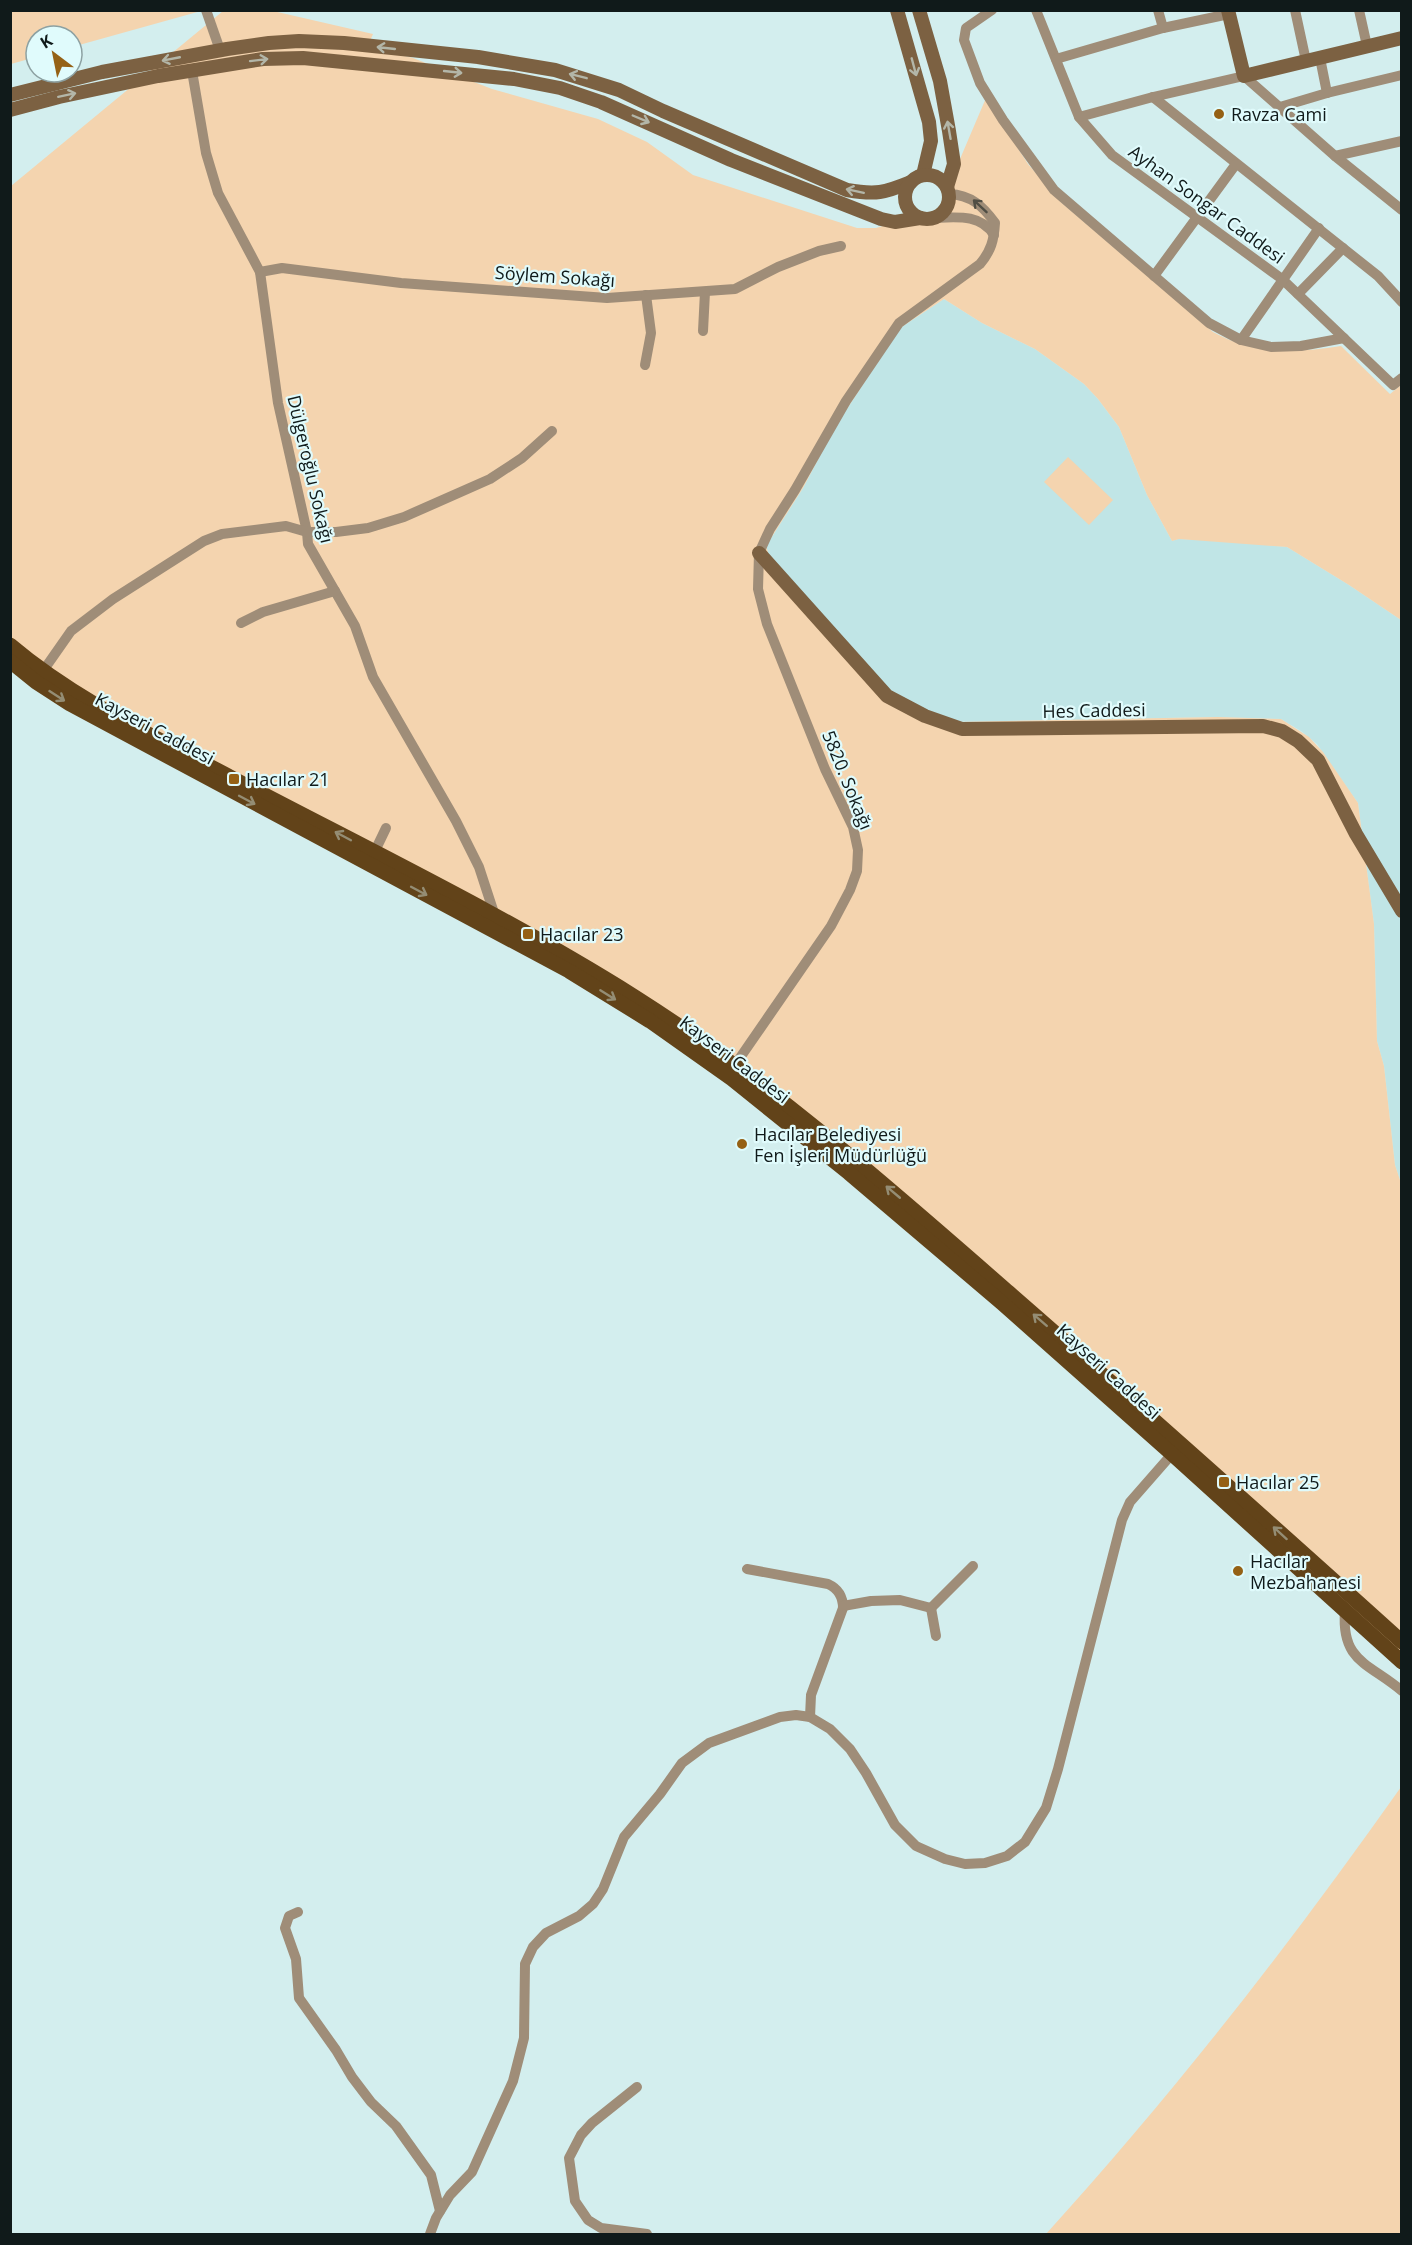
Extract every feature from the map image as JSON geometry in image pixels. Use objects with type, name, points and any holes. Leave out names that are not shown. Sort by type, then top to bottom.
[{"type":"main road","name":"Kayseri Caddesi","points":[[11,651],[76,693],[495,917],[636,998],[735,1065],[816,1128],[934,1227],[1177,1448],[1345,1611],[1401,1662]]},
{"type":"main road","name":"Kayseri Caddesi","points":[[11,651],[36,682],[70,704],[569,971],[650,1021],[732,1079],[849,1173],[1177,1448],[1401,1642]]},
{"type":"street","points":[[206,10],[220,50]]},
{"type":"street","points":[[897,10],[929,122],[931,141],[917,178],[905,195],[906,202],[914,214],[920,218]]},
{"type":"street","points":[[919,10],[940,81],[954,164],[946,208],[935,218]]},
{"type":"street","points":[[992,10],[969,25],[963,36],[980,83],[1003,120],[1054,190],[1209,323],[1241,340],[1271,347],[1301,346],[1344,338]]},
{"type":"street","name":"Ayhan Songar Caddesi","points":[[1036,10],[1079,117],[1112,155],[1282,279],[1393,385],[1401,378]]},
{"type":"street","points":[[1158,10],[1163,28]]},
{"type":"street","points":[[1295,10],[1327,93]]},
{"type":"street","points":[[1359,10],[1367,46]]},
{"type":"street","points":[[1056,59],[1228,12],[1244,76],[1401,210]]},
{"type":"street","points":[[1079,117],[1401,38]]},
{"type":"street","points":[[10,95],[102,72],[220,50],[299,41],[344,43],[518,62],[588,78],[847,190],[867,194],[886,192],[917,178],[937,177],[948,190],[973,199],[995,223],[988,255],[980,264],[899,323],[846,400],[770,529],[759,553]]},
{"type":"street","points":[[10,110],[59,97],[263,59],[303,58],[504,78],[560,88],[643,120],[731,160],[859,212],[895,222],[920,218],[972,218],[990,228],[994,235]]},
{"type":"street","name":"Dülgeroğlu Sokağı","points":[[192,71],[206,153],[218,193],[260,272],[278,403],[308,544],[355,626],[373,677],[479,867],[495,917]]},
{"type":"street","points":[[1280,107],[1401,75]]},
{"type":"street","points":[[1153,97],[1378,276],[1401,302]]},
{"type":"street","points":[[1335,156],[1401,141]]},
{"type":"street","points":[[1154,276],[1236,164]]},
{"type":"street","points":[[1241,340],[1319,228]]},
{"type":"street","name":"Söylem Sokağı","points":[[260,272],[282,268],[402,283],[607,298],[735,289],[778,267],[819,251],[841,246]]},
{"type":"street","points":[[1298,294],[1343,248]]},
{"type":"street","points":[[703,331],[705,291]]},
{"type":"street","points":[[645,364],[651,333],[646,295]]},
{"type":"street","points":[[43,671],[71,631],[113,599],[204,541],[222,534],[286,526],[307,532],[336,532],[368,528],[404,518],[490,479],[522,458],[552,431]]},
{"type":"street","name":"Hes Caddesi","points":[[759,553],[887,696],[925,716],[953,726],[962,729],[1263,726],[1282,731],[1299,741],[1318,760],[1356,834],[1401,911]]},
{"type":"street","name":"5820. Sokağı","points":[[735,1065],[831,926],[850,890],[856,871],[858,850],[853,827],[825,769],[767,624],[758,589],[759,553]]},
{"type":"street","points":[[241,623],[263,612],[335,591]]},
{"type":"street","points":[[374,853],[386,828]]},
{"type":"street","points":[[430,2235],[450,2195],[472,2172],[513,2081],[524,2038],[525,1964],[533,1947],[546,1933],[579,1916],[593,1904],[603,1889],[624,1837],[682,1763],[710,1743],[780,1717],[796,1715],[810,1717],[830,1729],[850,1749],[895,1825],[916,1846],[945,1859],[965,1864],[985,1863],[1007,1856],[1025,1842],[1046,1808],[1055,1779],[1122,1520],[1130,1502],[1177,1448]]},
{"type":"street","points":[[931,1608],[973,1566]]},
{"type":"street","points":[[747,1569],[828,1584],[839,1592],[843,1606],[811,1695],[810,1717]]},
{"type":"street","points":[[843,1606],[871,1601],[900,1600],[931,1608]]},
{"type":"street","points":[[931,1608],[936,1636]]},
{"type":"street","points":[[1345,1611],[1345,1635],[1355,1657],[1401,1691]]},
{"type":"street","points":[[298,1912],[289,1916],[285,1928],[296,1959],[299,1998],[352,2077],[371,2102],[396,2126],[431,2175],[440,2211]]},
{"type":"street","points":[[637,2087],[592,2123],[581,2135],[569,2158],[575,2201],[588,2220],[602,2228],[647,2235]]},
{"type":"shaded area","points":[[11,11],[201,11],[84,44],[84,24],[24,24],[24,60],[11,64]]},
{"type":"shaded area","points":[[223,11],[273,11],[373,34],[370,41],[374,48],[413,58],[492,89],[598,119],[647,142],[693,175],[857,228],[876,228],[893,223],[934,220],[986,98],[1028,164],[1062,203],[1213,332],[1244,345],[1275,350],[1291,351],[1341,346],[1390,394],[1401,385],[1401,620],[1287,547],[1179,539],[1172,541],[1147,495],[1119,427],[1084,384],[1035,349],[982,323],[944,299],[900,328],[835,427],[803,488],[766,546],[769,556],[892,694],[903,701],[956,722],[1218,717],[1281,719],[1309,737],[1323,752],[1358,803],[1374,924],[1377,1041],[1384,1066],[1395,1165],[1401,1183],[1401,1655],[714,1060],[11,655],[11,186]]},
{"type":"shaded area","points":[[944,299],[982,323],[1035,349],[1084,384],[1119,427],[1147,495],[1172,541],[1178,539],[1224,541],[1287,547],[1401,620],[1401,1183],[1395,1165],[1384,1066],[1377,1041],[1374,924],[1358,803],[1317,744],[1281,719],[1218,717],[956,722],[941,717],[892,694],[769,556],[766,546],[803,488],[835,427],[900,328]]},
{"type":"shaded area","points":[[1068,457],[1113,500],[1089,525],[1044,482]]},
{"type":"shaded area","points":[[1401,1787],[1401,2234],[1046,2234],[1186,2072],[1317,1903]]},
{"type":"place","name":"Ravza Cami","points":[[1219,114]]},
{"type":"place","name":"Hacılar 21","points":[[234,779]]},
{"type":"place","name":"Hacılar 23","points":[[528,934]]},
{"type":"place","name":"Hacılar Belediyesi Fen İşleri Müdürlüğü","points":[[742,1144]]},
{"type":"place","name":"Hacılar 25","points":[[1224,1482]]},
{"type":"place","name":"Hacılar Mezbahanesi","points":[[1238,1571]]}]
